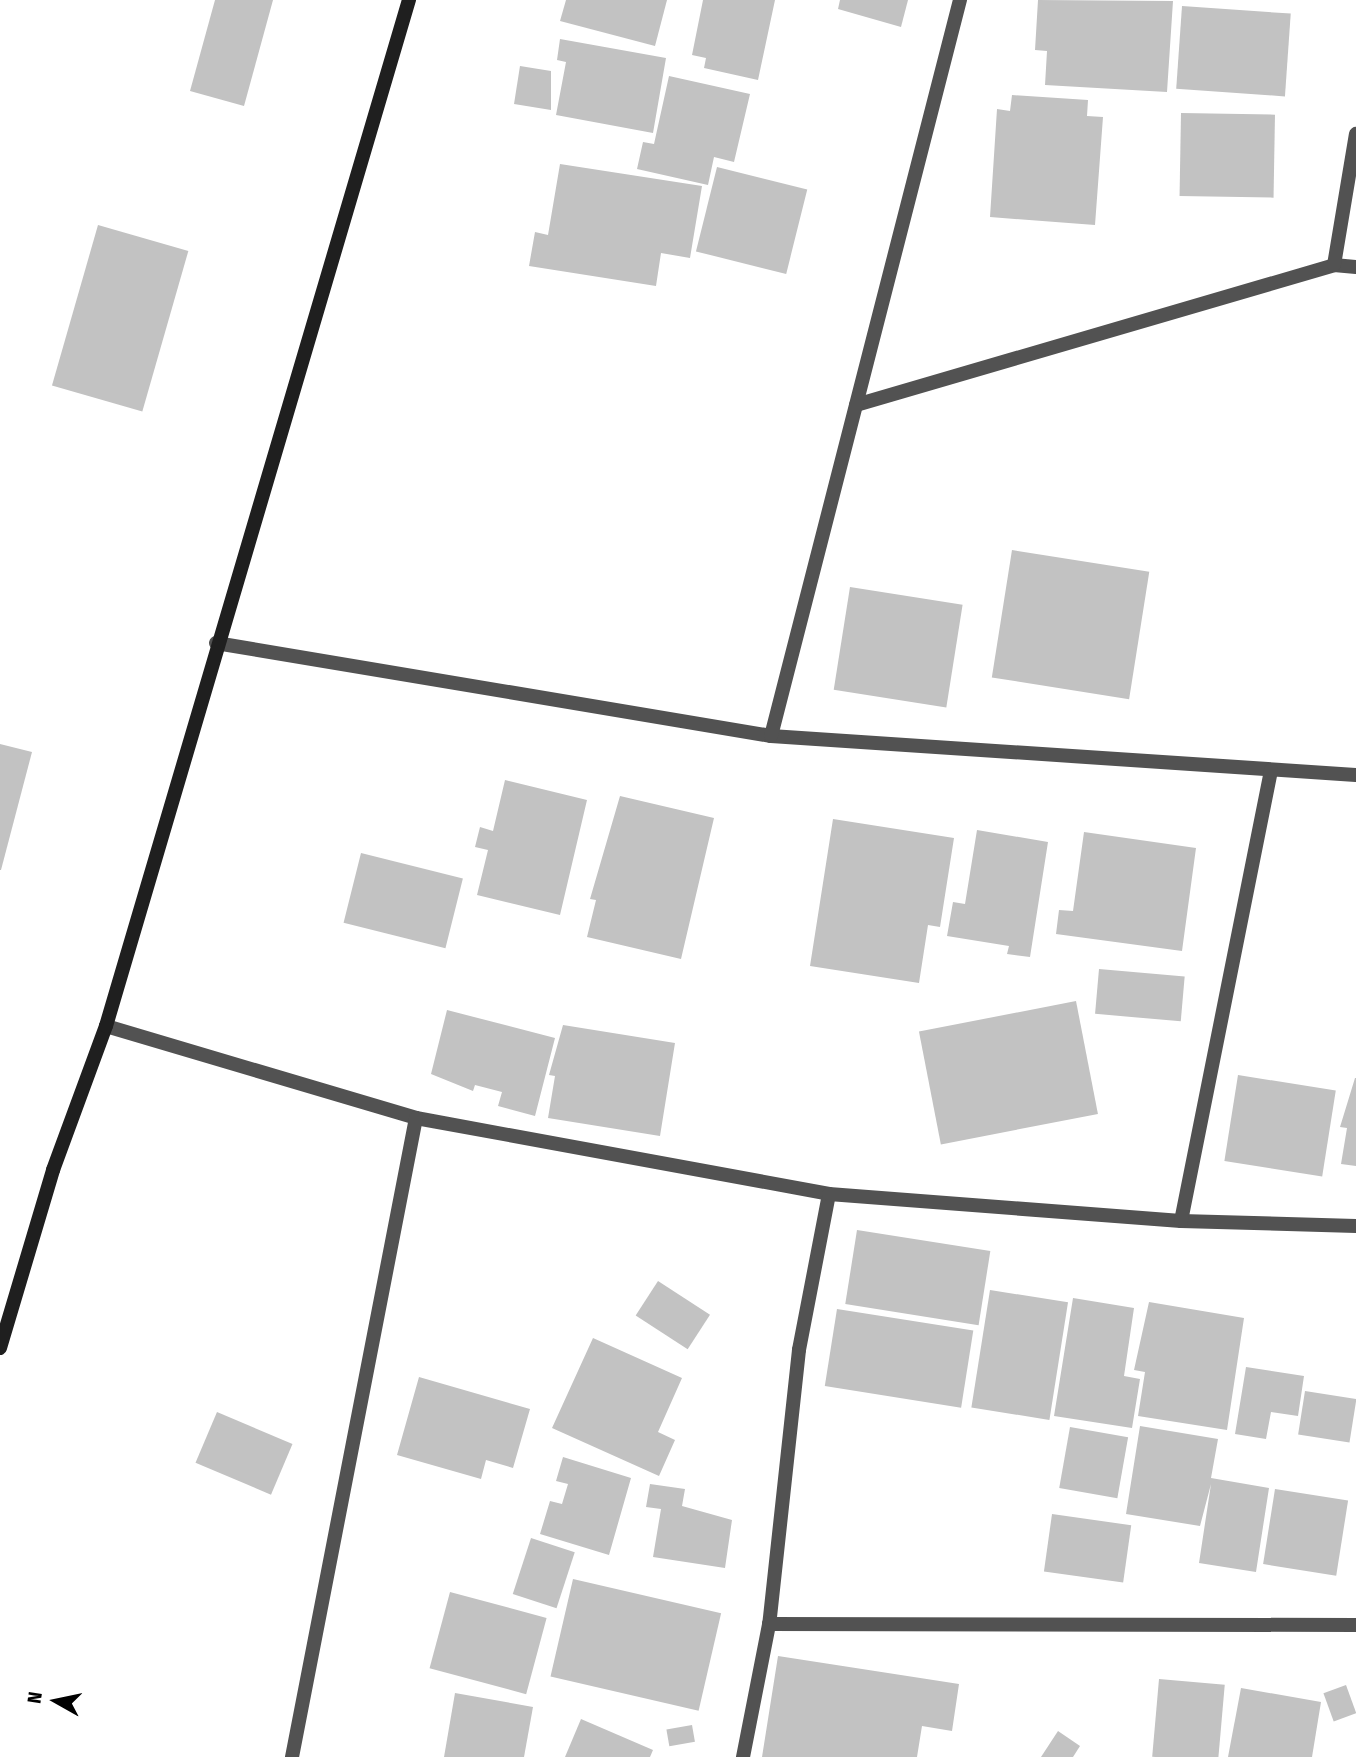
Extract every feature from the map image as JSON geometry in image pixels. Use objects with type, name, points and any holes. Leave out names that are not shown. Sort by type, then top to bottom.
[{"type":"street","points":[[0,1348],[53,1170],[106,1026],[216,643],[409,0]]},
{"type":"street","points":[[771,736],[960,0]]},
{"type":"street","points":[[1334,265],[1356,134]]},
{"type":"street","points":[[856,405],[1334,265],[1356,267]]},
{"type":"street","points":[[216,643],[771,736],[1356,775]]},
{"type":"street","points":[[1181,1221],[1271,770]]},
{"type":"street","points":[[106,1026],[416,1118],[829,1194],[1181,1221],[1356,1226]]},
{"type":"street","points":[[292,1757],[416,1118]]},
{"type":"street","points":[[743,1757],[769,1624],[799,1350],[829,1194]]},
{"type":"street","points":[[769,1624],[1356,1625]]},
{"type":"building","points":[[215,0],[273,0],[244,106],[190,91]]},
{"type":"building","points":[[566,0],[667,0],[655,46],[560,21]]},
{"type":"building","points":[[703,0],[775,0],[758,80],[704,68],[706,58],[692,55]]},
{"type":"building","points":[[840,0],[908,0],[901,27],[838,9]]},
{"type":"building","points":[[1038,0],[1173,1],[1167,92],[1045,85],[1047,51],[1035,50]]},
{"type":"building","points":[[1182,6],[1291,14],[1285,96],[1176,89]]},
{"type":"building","points":[[560,39],[666,58],[653,133],[556,115],[566,62],[557,60]]},
{"type":"building","points":[[520,66],[551,71],[551,110],[514,104]]},
{"type":"building","points":[[669,76],[750,94],[734,162],[714,157],[708,185],[637,169],[643,142],[654,144]]},
{"type":"building","points":[[1012,95],[1088,100],[1087,116],[1103,117],[1095,225],[990,217],[997,109],[1010,111]]},
{"type":"building","points":[[1181,113],[1275,115],[1274,198],[1180,196]]},
{"type":"building","points":[[560,164],[702,186],[690,258],[661,253],[656,286],[529,266],[535,232],[548,235]]},
{"type":"building","points":[[717,167],[807,189],[786,274],[696,251]]},
{"type":"building","points":[[98,225],[188,251],[142,411],[52,386]]},
{"type":"building","points":[[1012,550],[1149,572],[1129,699],[992,677]]},
{"type":"building","points":[[850,587],[963,605],[946,708],[834,690]]},
{"type":"building","points":[[0,744],[32,752],[1,870],[0,870]]},
{"type":"building","points":[[505,780],[587,800],[560,915],[477,895],[488,850],[475,847],[480,827],[493,831]]},
{"type":"building","points":[[620,796],[714,818],[681,959],[587,937],[596,900],[590,899]]},
{"type":"building","points":[[833,819],[954,838],[940,927],[928,925],[919,983],[810,966]]},
{"type":"building","points":[[977,830],[1048,842],[1030,957],[1007,954],[1009,946],[947,936],[953,902],[965,904]]},
{"type":"building","points":[[1084,832],[1196,848],[1182,951],[1056,934],[1059,910],[1073,911]]},
{"type":"building","points":[[361,853],[463,878],[445,948],[344,923]]},
{"type":"building","points":[[1099,969],[1185,976],[1181,1021],[1095,1014]]},
{"type":"building","points":[[1076,1001],[1098,1114],[941,1144],[919,1032]]},
{"type":"building","points":[[447,1010],[555,1038],[535,1116],[498,1106],[502,1092],[475,1085],[473,1091],[431,1074]]},
{"type":"building","points":[[563,1025],[675,1043],[660,1136],[548,1118],[555,1076],[549,1075]]},
{"type":"building","points":[[1238,1075],[1336,1090],[1322,1176],[1224,1161]]},
{"type":"building","points":[[1355,1078],[1356,1166],[1341,1164],[1347,1128],[1340,1127]]},
{"type":"building","points":[[857,1230],[990,1251],[979,1325],[845,1304]]},
{"type":"building","points":[[658,1281],[710,1315],[688,1349],[636,1315]]},
{"type":"building","points":[[990,1290],[1068,1302],[1049,1420],[971,1408]]},
{"type":"building","points":[[1073,1298],[1134,1308],[1124,1376],[1140,1379],[1132,1428],[1054,1416]]},
{"type":"building","points":[[1149,1302],[1244,1318],[1227,1430],[1138,1416],[1145,1372],[1134,1370]]},
{"type":"building","points":[[837,1309],[973,1331],[961,1408],[825,1386]]},
{"type":"building","points":[[593,1338],[682,1378],[658,1432],[675,1440],[659,1476],[552,1428]]},
{"type":"building","points":[[1246,1367],[1304,1376],[1298,1416],[1271,1412],[1266,1439],[1235,1434]]},
{"type":"building","points":[[419,1377],[530,1409],[513,1468],[486,1460],[481,1479],[397,1455]]},
{"type":"building","points":[[1305,1391],[1356,1399],[1349,1443],[1298,1434]]},
{"type":"building","points":[[217,1412],[292,1444],[271,1495],[196,1463]]},
{"type":"building","points":[[1140,1426],[1218,1439],[1211,1478],[1269,1488],[1256,1572],[1199,1563],[1211,1484],[1200,1526],[1126,1514]]},
{"type":"building","points":[[1070,1427],[1128,1437],[1117,1498],[1059,1488]]},
{"type":"building","points":[[563,1457],[631,1478],[609,1555],[540,1534],[550,1501],[562,1504],[568,1484],[556,1481]]},
{"type":"building","points":[[650,1484],[685,1489],[682,1506],[732,1520],[725,1568],[653,1557],[661,1509],[646,1507]]},
{"type":"building","points":[[1275,1489],[1348,1501],[1336,1576],[1263,1564]]},
{"type":"building","points":[[1052,1514],[1131,1525],[1123,1583],[1044,1571]]},
{"type":"building","points":[[531,1538],[575,1552],[557,1608],[513,1594]]},
{"type":"building","points":[[573,1579],[721,1613],[699,1711],[551,1676]]},
{"type":"building","points":[[450,1592],[547,1618],[526,1694],[430,1668]]},
{"type":"building","points":[[778,1656],[959,1684],[952,1731],[922,1726],[917,1757],[762,1757]]},
{"type":"building","points":[[1159,1679],[1225,1685],[1218,1757],[1152,1757]]},
{"type":"building","points":[[1346,1685],[1356,1713],[1334,1721],[1323,1693]]},
{"type":"building","points":[[1241,1688],[1321,1702],[1312,1757],[1228,1757]]},
{"type":"building","points":[[455,1693],[533,1707],[524,1757],[444,1757]]},
{"type":"building","points":[[581,1719],[653,1750],[650,1757],[565,1757]]},
{"type":"building","points":[[692,1725],[695,1742],[669,1746],[666,1730]]},
{"type":"building","points":[[1058,1731],[1080,1746],[1073,1757],[1041,1757]]}]
